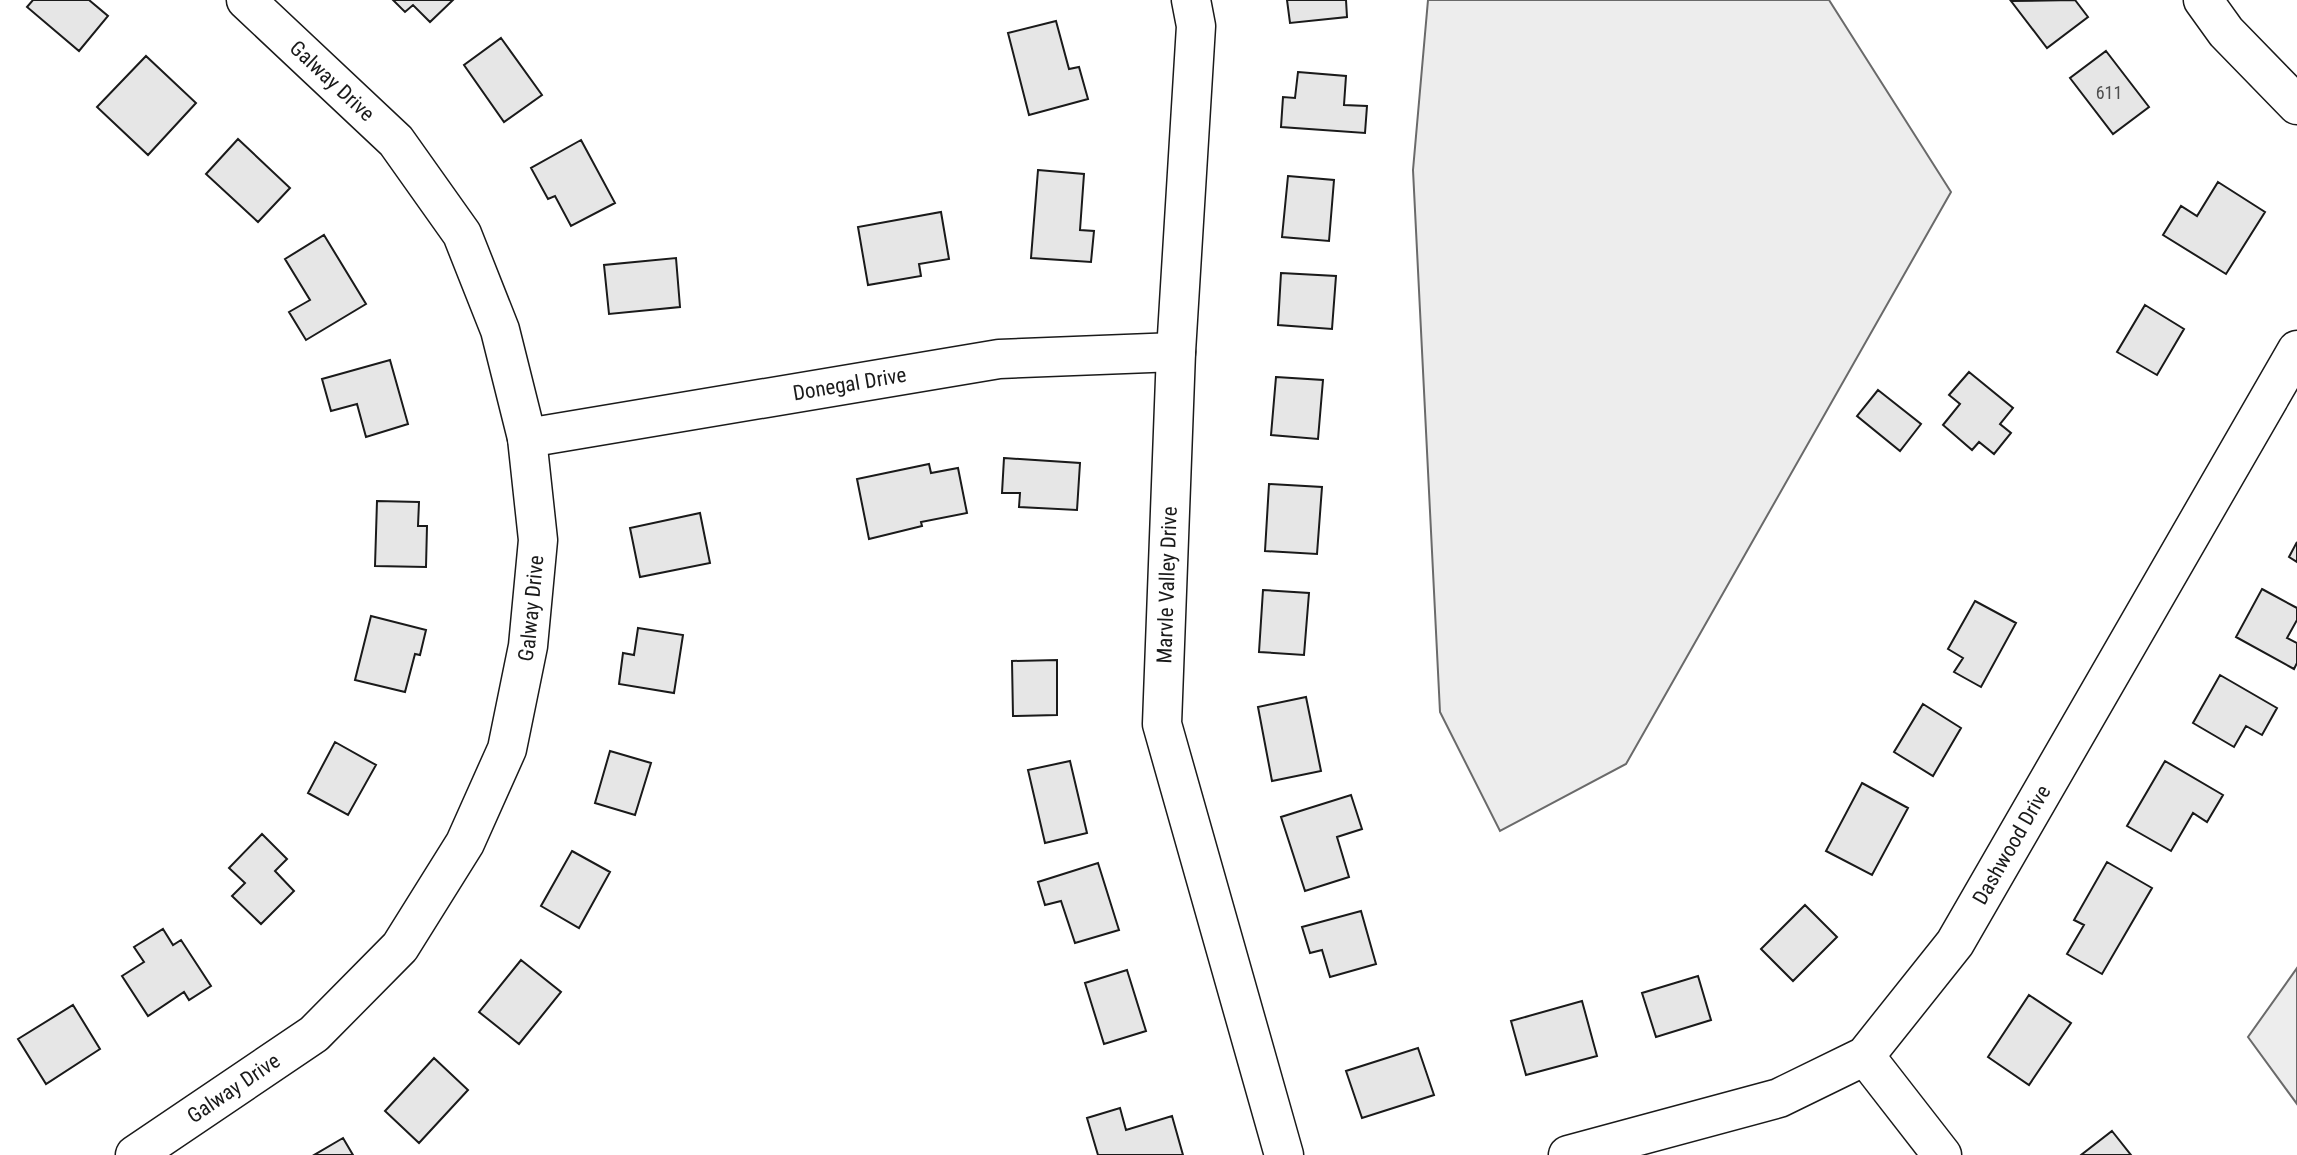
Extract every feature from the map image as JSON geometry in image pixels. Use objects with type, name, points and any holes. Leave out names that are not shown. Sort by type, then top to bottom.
[{"type":"street","name":"Galway Drive","points":[[135,1155],[314,1034],[400,947],[465,843],[507,750],[528,646],[538,540],[527,438],[500,330],[462,234],[396,141],[246,0]]},
{"type":"street","name":"Marvle Valley Drive","points":[[1191,0],[1196,26],[1176,352],[1162,724],[1284,1155]]},
{"type":"street","points":[[2203,0],[2226,32],[2297,105]]},
{"type":"street","name":"Dashwood Drive","points":[[1568,1155],[1779,1098],[1865,1056],[1955,943],[2297,350]]},
{"type":"street","name":"Donegal Drive","points":[[527,438],[999,359],[1176,352]]},
{"type":"street","points":[[1865,1056],[1942,1155]]},
{"type":"shaded area","points":[[1428,0],[1829,0],[1951,192],[1626,764],[1500,831],[1440,712],[1413,170]]},
{"type":"shaded area","points":[[2297,968],[2297,1104],[2248,1037]]},
{"type":"building","points":[[33,0],[89,0],[108,16],[79,51],[27,7]]},
{"type":"building","points":[[393,0],[453,0],[430,22],[413,5],[405,12]]},
{"type":"building","points":[[1287,0],[1346,0],[1347,17],[1290,23]]},
{"type":"building","points":[[2075,0],[2088,17],[2047,48],[2011,1]]},
{"type":"building","points":[[1056,21],[1069,69],[1079,67],[1088,99],[1029,115],[1008,33]]},
{"type":"building","points":[[501,38],[542,95],[504,122],[464,65]]},
{"type":"building","points":[[2106,51],[2149,107],[2113,134],[2070,78]]},
{"type":"building","points":[[146,56],[196,103],[148,155],[97,107]]},
{"type":"building","points":[[1298,72],[1346,76],[1344,105],[1367,106],[1365,133],[1281,127],[1283,97],[1295,98]]},
{"type":"building","points":[[238,139],[290,188],[258,222],[206,174]]},
{"type":"building","points":[[581,140],[615,203],[571,226],[555,196],[548,199],[531,168]]},
{"type":"building","points":[[1038,170],[1084,174],[1080,230],[1094,231],[1091,262],[1031,258]]},
{"type":"building","points":[[1288,176],[1334,180],[1329,241],[1282,237]]},
{"type":"building","points":[[2218,182],[2265,212],[2226,274],[2163,235],[2181,206],[2197,216]]},
{"type":"building","points":[[941,212],[949,259],[919,264],[921,276],[868,285],[858,227]]},
{"type":"building","points":[[324,235],[366,304],[306,340],[289,312],[310,300],[285,259]]},
{"type":"building","points":[[676,258],[680,307],[609,314],[604,265]]},
{"type":"building","points":[[1281,273],[1336,276],[1332,329],[1278,325]]},
{"type":"building","points":[[2145,305],[2184,329],[2157,375],[2117,352]]},
{"type":"building","points":[[390,360],[408,424],[366,437],[357,404],[331,411],[322,379]]},
{"type":"building","points":[[1969,372],[2013,408],[2000,424],[2011,433],[1994,454],[1979,442],[1972,450],[1943,425],[1960,404],[1949,395]]},
{"type":"building","points":[[1276,377],[1323,380],[1318,439],[1271,435]]},
{"type":"building","points":[[1878,390],[1921,424],[1900,451],[1857,416]]},
{"type":"building","points":[[1004,458],[1080,463],[1077,510],[1019,507],[1020,493],[1002,493]]},
{"type":"building","points":[[929,464],[931,473],[958,468],[967,513],[921,522],[922,526],[869,539],[857,479]]},
{"type":"building","points":[[1269,484],[1322,487],[1317,554],[1265,551]]},
{"type":"building","points":[[377,501],[419,502],[418,526],[427,526],[426,567],[375,566]]},
{"type":"building","points":[[700,513],[710,563],[640,577],[630,528]]},
{"type":"building","points":[[2297,542],[2297,562],[2289,557]]},
{"type":"building","points":[[2262,589],[2297,608],[2297,620],[2287,638],[2297,643],[2297,663],[2294,669],[2236,637]]},
{"type":"building","points":[[1263,590],[1309,593],[1304,655],[1259,652]]},
{"type":"building","points":[[1975,601],[2016,623],[1981,687],[1954,672],[1963,658],[1948,649]]},
{"type":"building","points":[[371,616],[426,630],[420,655],[415,654],[405,692],[355,680]]},
{"type":"building","points":[[638,628],[683,635],[674,693],[619,684],[623,653],[634,655]]},
{"type":"building","points":[[1057,660],[1057,715],[1013,716],[1012,661]]},
{"type":"building","points":[[2220,675],[2277,708],[2262,735],[2246,726],[2234,747],[2193,723]]},
{"type":"building","points":[[1306,697],[1321,771],[1272,781],[1258,707]]},
{"type":"building","points":[[1923,704],[1961,728],[1933,776],[1894,752]]},
{"type":"building","points":[[335,742],[376,765],[348,815],[308,793]]},
{"type":"building","points":[[610,751],[651,763],[635,815],[595,803]]},
{"type":"building","points":[[1070,761],[1087,833],[1045,843],[1028,770]]},
{"type":"building","points":[[2165,761],[2223,795],[2207,822],[2193,813],[2171,851],[2127,826]]},
{"type":"building","points":[[1862,783],[1908,808],[1872,875],[1826,851]]},
{"type":"building","points":[[1351,795],[1362,829],[1337,837],[1349,877],[1305,891],[1281,817]]},
{"type":"building","points":[[262,834],[287,859],[275,871],[294,891],[261,924],[232,896],[245,883],[229,868]]},
{"type":"building","points":[[572,851],[610,872],[579,928],[541,906]]},
{"type":"building","points":[[2107,862],[2152,888],[2102,974],[2067,954],[2084,925],[2074,920]]},
{"type":"building","points":[[1098,863],[1119,930],[1075,943],[1061,901],[1045,905],[1038,882]]},
{"type":"building","points":[[1805,905],[1837,937],[1793,981],[1761,949]]},
{"type":"building","points":[[1361,911],[1376,964],[1330,977],[1322,950],[1310,953],[1302,927]]},
{"type":"building","points":[[163,929],[173,945],[181,940],[211,986],[189,1000],[184,992],[148,1016],[122,976],[144,962],[134,947]]},
{"type":"building","points":[[521,960],[561,992],[519,1044],[479,1012]]},
{"type":"building","points":[[1127,970],[1146,1031],[1104,1044],[1085,983]]},
{"type":"building","points":[[1698,976],[1711,1020],[1656,1037],[1642,993]]},
{"type":"building","points":[[2029,995],[2071,1023],[2029,1085],[1988,1057]]},
{"type":"building","points":[[1582,1001],[1597,1056],[1526,1075],[1511,1021]]},
{"type":"building","points":[[73,1005],[100,1049],[46,1084],[18,1039]]},
{"type":"building","points":[[1418,1048],[1434,1095],[1362,1118],[1346,1071]]},
{"type":"building","points":[[434,1058],[468,1090],[419,1143],[385,1111]]},
{"type":"building","points":[[1120,1108],[1126,1130],[1172,1116],[1183,1155],[1098,1155],[1087,1118]]},
{"type":"building","points":[[2112,1131],[2131,1155],[2081,1155]]},
{"type":"building","points":[[343,1138],[353,1155],[314,1155]]}]
